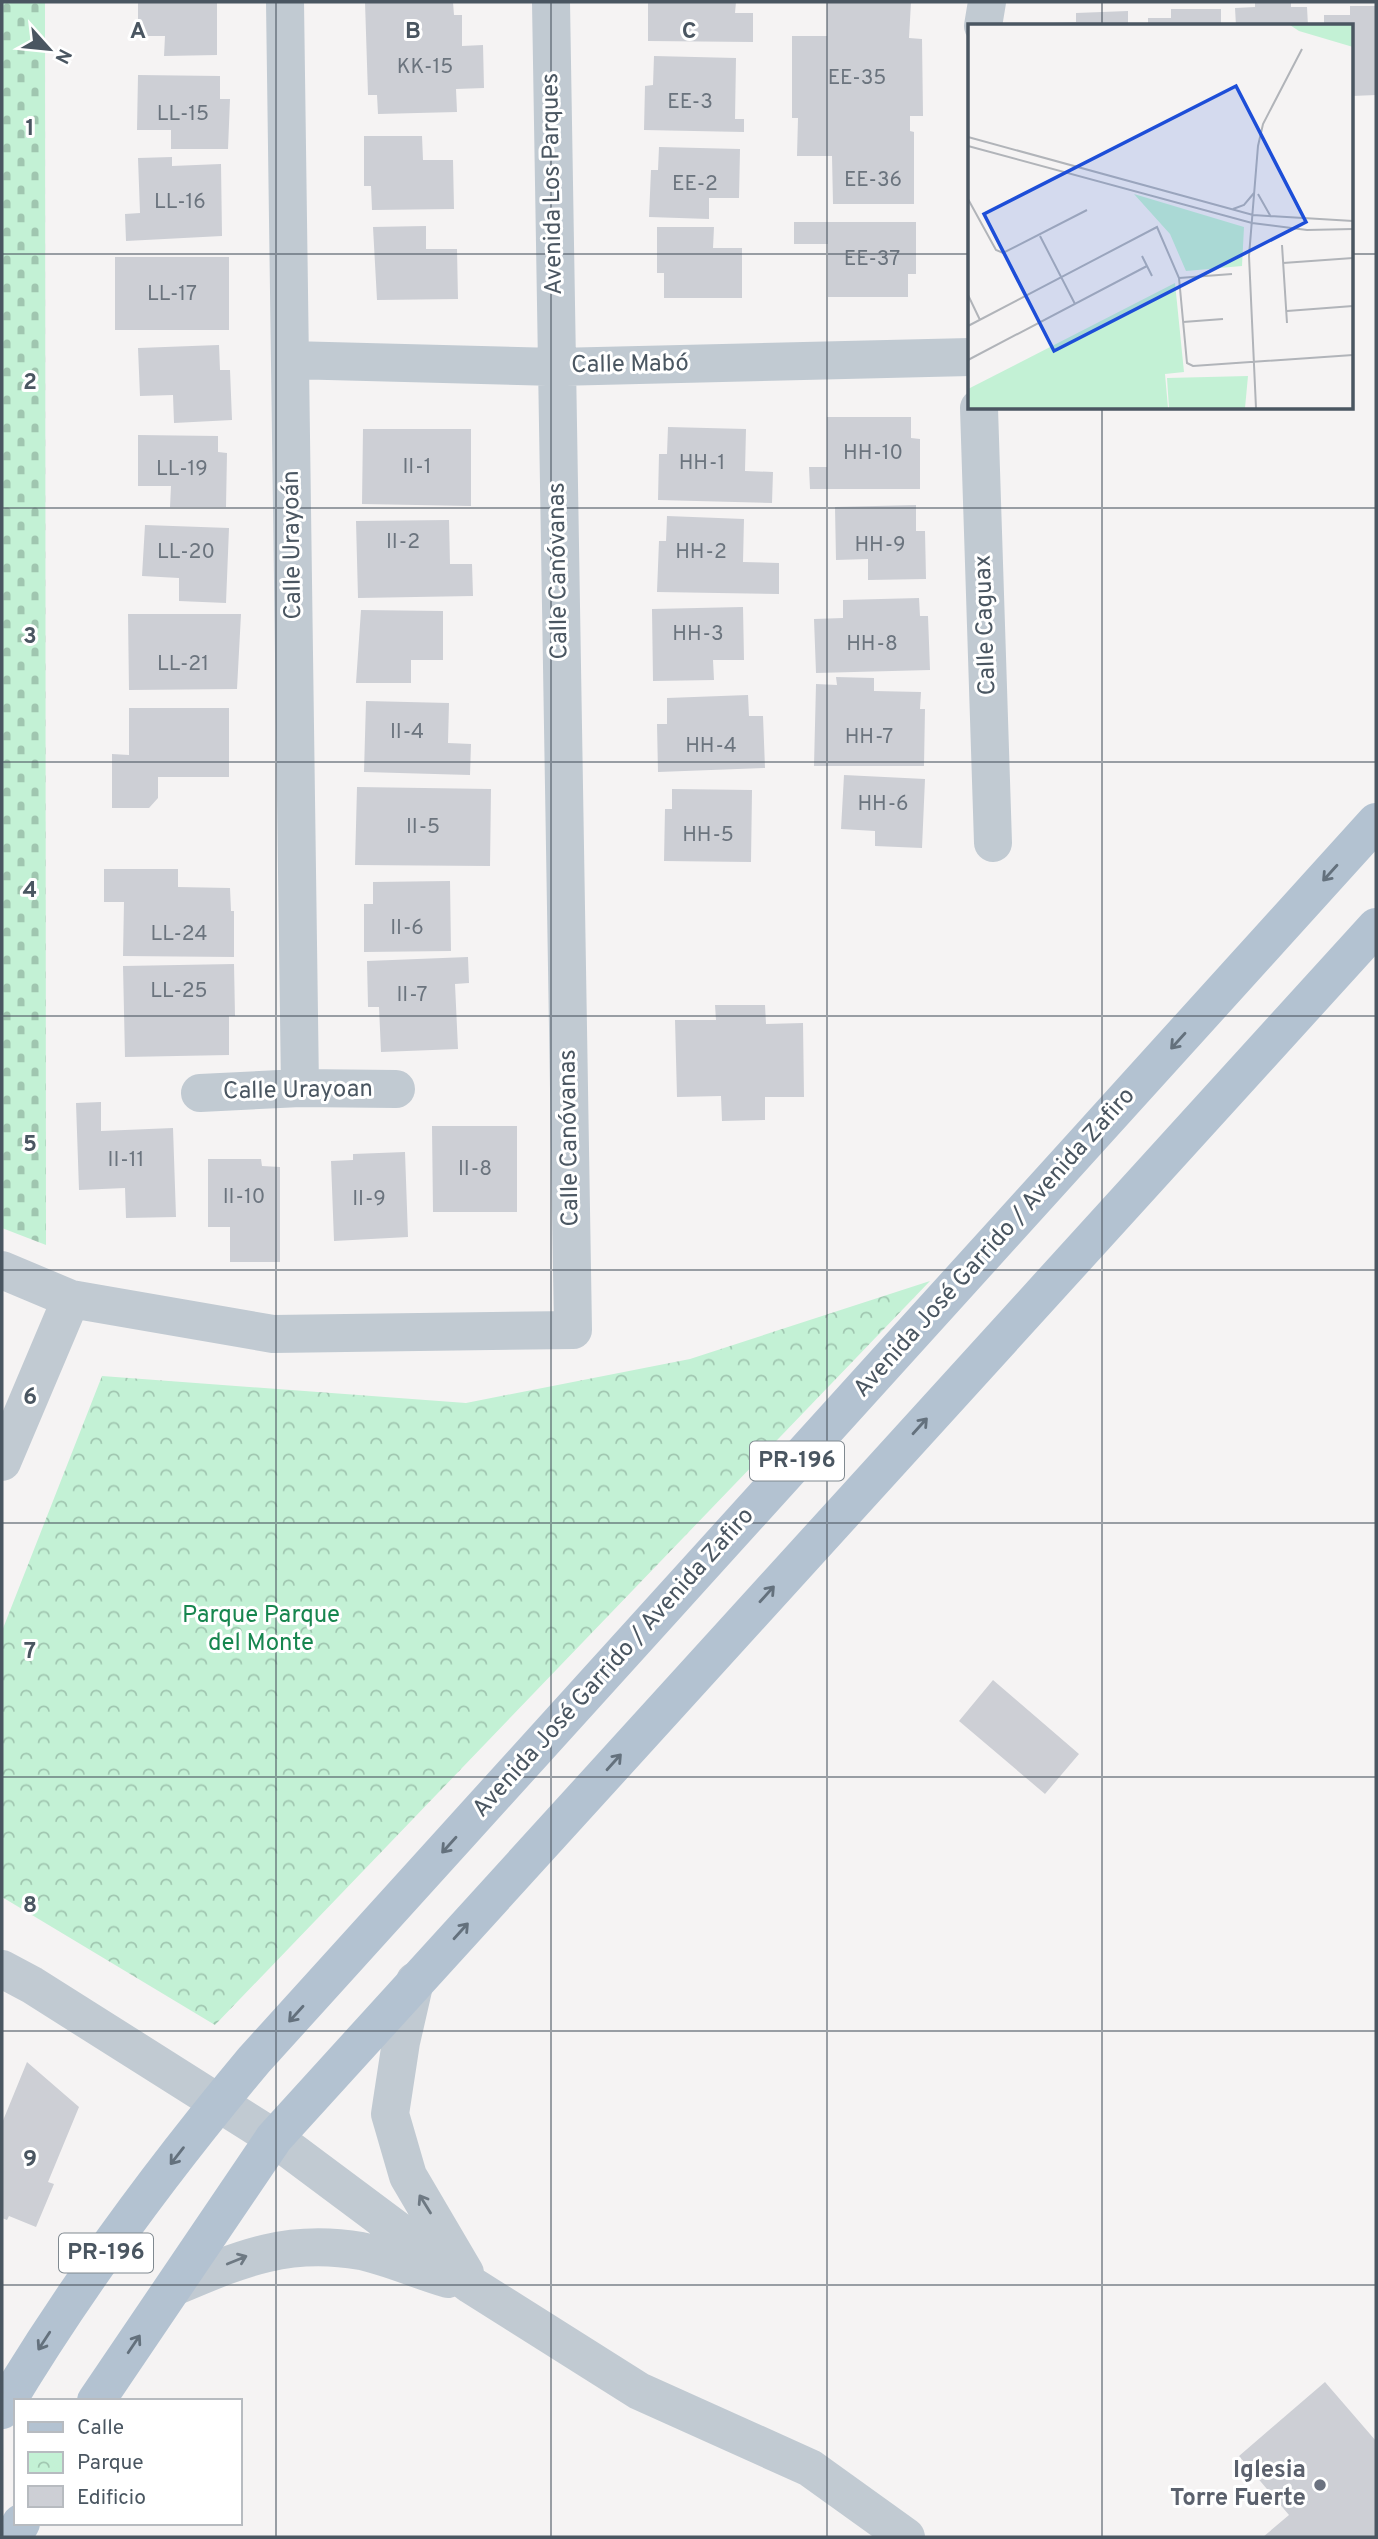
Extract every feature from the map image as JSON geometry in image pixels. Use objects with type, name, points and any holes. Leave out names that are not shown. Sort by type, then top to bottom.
[{"type":"main road","name":"Avenida José Garrido / Avenida Zafiro","points":[[2,2410],[51,2330],[144,2198],[264,2049],[1376,822]]},
{"type":"main road","name":"PR-196","points":[[97,2399],[274,2138],[1376,927]]},
{"type":"street","name":"Calle Urayoán","points":[[285,2],[300,1088]]},
{"type":"street","name":"Avenida Los Parques","points":[[551,2],[556,367]]},
{"type":"street","points":[[983,24],[987,2]]},
{"type":"street","name":"Calle Mabó","points":[[290,360],[556,367],[968,357]]},
{"type":"street","name":"Calle Canóvanas","points":[[2,1270],[71,1299],[274,1334],[573,1330],[556,367]]},
{"type":"street","name":"Calle Caguax","points":[[979,410],[993,843]]},
{"type":"street","name":"Calle Urayoan","points":[[200,1093],[300,1088],[396,1089]]},
{"type":"street","points":[[2,1462],[71,1299]]},
{"type":"street","points":[[2,1969],[274,2138],[471,2285],[639,2391],[810,2468],[906,2537]]},
{"type":"street","points":[[415,1981],[401,2042],[390,2114],[408,2176],[471,2285]]},
{"type":"street","points":[[174,2287],[251,2255],[305,2246],[362,2252],[471,2285]]},
{"type":"green space","points":[[2,2],[45,2],[46,1245],[2,1228]]},
{"type":"green space","name":"Parque Parque del Monte","points":[[930,1281],[215,2025],[2,1897],[2,1631],[102,1376],[466,1403],[690,1359]]},
{"type":"building","points":[[138,2],[217,2],[217,55],[164,56],[165,36],[138,36]]},
{"type":"building","points":[[365,2],[453,2],[454,15],[462,15],[462,46],[483,45],[484,88],[456,89],[457,112],[378,114],[377,95],[368,95]]},
{"type":"building","points":[[648,2],[736,2],[735,13],[753,13],[753,42],[648,41]]},
{"type":"building","points":[[827,2],[911,2],[909,38],[922,39],[923,116],[910,116],[910,131],[914,132],[914,204],[833,204],[832,156],[797,156],[798,118],[792,118],[792,36],[827,36]]},
{"type":"building","points":[[1255,2],[1291,2],[1291,7],[1307,7],[1308,24],[1236,24],[1235,8],[1255,7]]},
{"type":"building","points":[[1350,6],[1376,6],[1376,95],[1354,96],[1354,24],[1324,24],[1324,15],[1350,15]]},
{"type":"building","points":[[1171,9],[1221,9],[1221,24],[1148,24],[1148,18],[1171,18]]},
{"type":"building","points":[[1128,11],[1128,24],[1053,24],[1076,22],[1076,13]]},
{"type":"building","points":[[654,56],[736,58],[735,119],[744,119],[744,132],[644,130],[645,86],[653,85]]},
{"type":"building","points":[[138,75],[220,76],[220,99],[230,99],[228,149],[171,149],[171,130],[137,130]]},
{"type":"building","points":[[364,136],[422,136],[423,160],[453,160],[454,209],[372,210],[371,186],[364,186]]},
{"type":"building","points":[[659,147],[740,149],[739,198],[709,198],[709,219],[649,217],[651,170],[658,170]]},
{"type":"building","points":[[172,157],[172,166],[221,164],[222,236],[126,241],[125,214],[140,213],[138,158]]},
{"type":"building","points":[[794,222],[916,222],[916,274],[908,274],[908,297],[828,297],[828,244],[794,244]]},
{"type":"building","points":[[426,226],[426,249],[457,249],[458,299],[377,300],[373,227]]},
{"type":"building","points":[[657,227],[714,227],[713,248],[742,248],[742,298],[664,298],[664,273],[657,273]]},
{"type":"building","points":[[115,257],[229,257],[229,330],[115,330]]},
{"type":"building","points":[[219,345],[220,370],[230,370],[232,420],[174,423],[173,395],[140,396],[138,348]]},
{"type":"building","points":[[827,417],[911,417],[911,438],[920,439],[920,489],[810,489],[809,467],[827,467]]},
{"type":"building","points":[[668,427],[746,429],[745,471],[773,472],[772,503],[658,500],[659,454],[667,454]]},
{"type":"building","points":[[363,429],[471,429],[471,506],[362,504]]},
{"type":"building","points":[[138,435],[218,436],[218,452],[227,453],[226,507],[170,507],[171,486],[138,486]]},
{"type":"building","points":[[916,505],[916,531],[925,531],[926,579],[868,580],[868,559],[836,560],[835,507]]},
{"type":"building","points":[[667,516],[744,519],[743,562],[779,563],[779,594],[657,592],[659,541],[666,541]]},
{"type":"building","points":[[449,520],[450,564],[472,564],[473,596],[358,598],[356,521]]},
{"type":"building","points":[[145,525],[229,528],[226,603],[179,601],[179,578],[142,576]]},
{"type":"building","points":[[919,598],[920,616],[928,616],[930,670],[816,673],[814,619],[843,618],[843,600]]},
{"type":"building","points":[[743,607],[744,660],[713,660],[714,680],[653,681],[652,609]]},
{"type":"building","points":[[361,610],[443,611],[443,660],[411,660],[411,683],[356,683]]},
{"type":"building","points":[[128,614],[241,614],[237,689],[129,690]]},
{"type":"building","points":[[836,677],[874,678],[874,691],[921,692],[920,709],[925,709],[924,766],[814,766],[816,684],[837,685]]},
{"type":"building","points":[[748,695],[749,716],[763,716],[765,768],[658,772],[657,724],[667,724],[667,698]]},
{"type":"building","points":[[366,701],[449,703],[448,743],[471,744],[470,775],[364,772]]},
{"type":"building","points":[[129,708],[229,708],[229,777],[158,777],[158,798],[149,808],[112,808],[112,754],[129,755]]},
{"type":"building","points":[[844,775],[925,779],[922,848],[875,846],[875,831],[841,829]]},
{"type":"building","points":[[357,787],[491,789],[490,866],[355,865]]},
{"type":"building","points":[[672,789],[752,790],[751,862],[664,861],[665,809],[672,809]]},
{"type":"building","points":[[104,869],[178,869],[178,887],[230,888],[231,911],[234,911],[234,957],[123,956],[124,902],[104,902]]},
{"type":"building","points":[[450,881],[451,951],[364,952],[364,904],[373,904],[373,882]]},
{"type":"building","points":[[468,957],[469,983],[455,984],[458,1049],[381,1052],[379,1007],[368,1007],[367,961]]},
{"type":"building","points":[[234,964],[235,1016],[229,1016],[229,1055],[125,1057],[123,966]]},
{"type":"building","points":[[715,1005],[765,1005],[766,1024],[803,1023],[804,1097],[765,1097],[765,1120],[722,1121],[721,1096],[677,1097],[675,1020],[716,1020]]},
{"type":"building","points":[[101,1102],[101,1131],[173,1128],[176,1217],[126,1218],[125,1188],[79,1190],[76,1103]]},
{"type":"building","points":[[432,1126],[517,1126],[517,1212],[433,1212]]},
{"type":"building","points":[[405,1152],[408,1237],[334,1241],[331,1161],[353,1160],[353,1154]]},
{"type":"building","points":[[208,1159],[261,1159],[262,1166],[280,1167],[280,1262],[230,1262],[230,1227],[208,1227]]},
{"type":"building","points":[[993,1680],[1079,1754],[1045,1794],[959,1721]]},
{"type":"building","points":[[27,2062],[79,2107],[48,2182],[54,2184],[36,2227],[9,2216],[7,2220],[2,2218],[2,2123]]},
{"type":"building","name":"Iglesia Torre Fuerte","points":[[1325,2382],[1376,2441],[1376,2537],[1263,2537],[1289,2515],[1239,2456]]},
{"type":"place","name":"Iglesia Torre Fuerte","points":[[1320,2485]]}]
